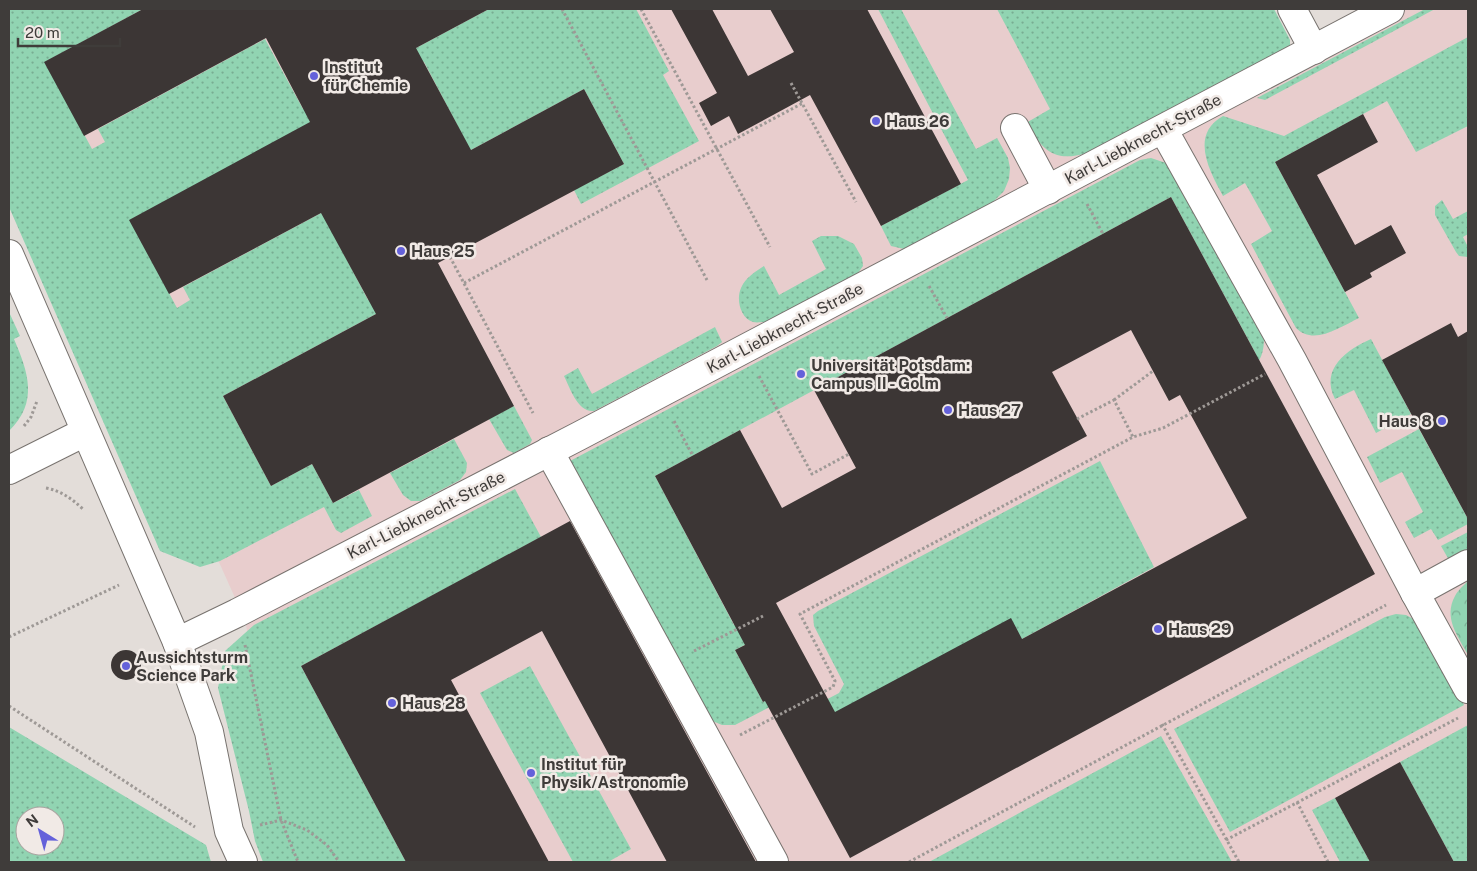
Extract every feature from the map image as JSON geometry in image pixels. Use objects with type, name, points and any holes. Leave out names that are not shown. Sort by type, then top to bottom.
[{"type":"street","points":[[1292,9],[1314,50]]},
{"type":"street","name":"Karl-Liebknecht-Straße","points":[[176,642],[236,614],[549,452],[1390,9]]},
{"type":"street","points":[[1015,128],[1048,190]]},
{"type":"street","points":[[1163,129],[1292,360],[1468,690]]},
{"type":"street","points":[[9,254],[176,642],[209,732],[229,831],[243,862]]},
{"type":"street","points":[[9,470],[85,432]]},
{"type":"street","points":[[549,452],[774,862]]},
{"type":"street","points":[[1415,593],[1468,564]]},
{"type":"path","points":[[562,9],[707,280]]},
{"type":"path","points":[[640,9],[770,247]]},
{"type":"path","points":[[791,82],[856,202]]},
{"type":"path","points":[[464,283],[803,103]]},
{"type":"path","points":[[450,257],[533,413]]},
{"type":"path","points":[[744,349],[812,474],[849,454]]},
{"type":"path","points":[[713,750],[833,687],[835,680],[800,614],[1133,437],[1163,428],[1292,360]]},
{"type":"path","points":[[1077,419],[1114,400],[1153,370]]},
{"type":"path","points":[[660,394],[693,456]]},
{"type":"path","points":[[1114,400],[1133,437]]},
{"type":"path","points":[[39,488],[57,490],[84,509],[88,515]]},
{"type":"path","points":[[9,638],[123,582]]},
{"type":"path","points":[[909,862],[1162,724],[1386,605],[1415,593]]},
{"type":"path","points":[[236,614],[243,633],[263,742],[281,820],[298,862]]},
{"type":"path","points":[[666,665],[763,616]]},
{"type":"path","points":[[9,706],[208,836],[281,820],[307,830],[314,835],[327,845],[338,862]]},
{"type":"path","points":[[1226,840],[1460,717]]},
{"type":"path","points":[[1162,724],[1239,862]]},
{"type":"path","points":[[1297,802],[1328,862]]},
{"type":"shaded area","name":"Universität Potsdam: Campus II - Golm","points":[[9,9],[1064,9],[1126,117],[1390,9],[1468,9],[1468,862],[303,862],[265,723],[245,620],[9,95]]},
{"type":"green space","points":[[9,9],[143,9],[45,62],[92,149],[105,142],[98,129],[265,39],[303,109],[330,94],[338,108],[130,220],[177,308],[190,300],[183,287],[323,212],[368,300],[389,307],[223,396],[271,486],[312,464],[333,503],[359,490],[372,516],[341,533],[336,530],[324,507],[220,561],[200,567],[160,551],[9,207]]},
{"type":"green space","points":[[489,9],[636,9],[669,71],[663,75],[699,141],[581,204],[574,190],[624,164],[584,89],[430,172],[463,136],[424,62],[403,55]]},
{"type":"green space","points":[[878,9],[901,9],[976,149],[997,138],[1008,158],[1010,168],[1009,179],[1004,191],[992,203],[904,249],[891,246],[881,226],[968,180]]},
{"type":"green space","points":[[997,9],[1274,9],[1290,40],[1290,45],[1287,50],[1087,153],[1075,156],[1057,155],[1044,147],[1026,123],[1050,109]]},
{"type":"green space","points":[[1425,9],[1435,9],[1265,100],[1257,98]]},
{"type":"green space","points":[[1468,37],[1468,126],[1416,152],[1387,101],[1275,162],[1359,318],[1327,333],[1311,335],[1303,333],[1296,328],[1251,244],[1272,231],[1245,183],[1223,196],[1208,165],[1205,154],[1207,133],[1213,124],[1223,116],[1284,136]]},
{"type":"green space","points":[[1151,158],[1169,164],[1264,338],[1260,359],[1252,370],[1256,354],[1171,197],[655,476],[734,625],[771,631],[735,650],[763,702],[793,686],[797,693],[735,725],[722,725],[710,720],[570,461],[1140,160]]},
{"type":"green space","points":[[1442,200],[1453,219],[1468,211],[1468,234],[1463,237],[1468,247],[1468,257],[1459,256],[1435,215],[1435,206]]},
{"type":"green space","points":[[821,236],[838,236],[854,244],[862,258],[863,266],[858,273],[765,322],[755,322],[745,317],[739,303],[741,288],[751,275],[764,266],[779,295],[826,269],[812,241]]},
{"type":"green space","points":[[9,312],[20,336],[14,339],[23,363],[28,387],[24,409],[9,431]]},
{"type":"green space","points":[[715,327],[722,342],[717,346],[594,411],[588,411],[579,404],[564,376],[578,368],[592,394]]},
{"type":"green space","points":[[1371,339],[1411,414],[1376,433],[1354,390],[1335,399],[1331,388],[1333,370],[1338,362],[1353,349]]},
{"type":"green space","points":[[514,406],[532,440],[530,444],[514,453],[507,450],[489,419]]},
{"type":"green space","points":[[1419,429],[1468,519],[1468,524],[1438,540],[1431,529],[1414,538],[1405,522],[1423,512],[1402,472],[1380,483],[1367,457]]},
{"type":"green space","points":[[454,439],[467,463],[466,472],[460,480],[420,501],[411,501],[403,495],[390,473]]},
{"type":"green space","points":[[1100,461],[1154,567],[1022,639],[786,739],[778,725],[839,693],[844,684],[814,626],[813,615]]},
{"type":"green space","points":[[515,489],[541,537],[301,666],[406,862],[263,862],[255,841],[218,688],[225,651],[254,625]]},
{"type":"green space","points":[[1468,532],[1468,549],[1449,560],[1441,546]]},
{"type":"green space","points":[[1468,581],[1468,655],[1453,627],[1451,612],[1455,596]]},
{"type":"green space","points":[[1396,614],[1406,615],[1417,621],[1426,632],[1464,705],[1230,832],[1174,729],[1385,617]]},
{"type":"green space","points":[[530,666],[631,849],[608,862],[573,862],[480,693]]},
{"type":"green space","points":[[1468,725],[1468,862],[1454,862],[1400,762]]},
{"type":"green space","points":[[9,727],[206,845],[211,862],[9,862]]},
{"type":"green space","points":[[1161,736],[1232,862],[929,862]]},
{"type":"green space","points":[[1335,798],[1370,862],[1340,862],[1312,810]]},
{"type":"building","name":"Haus 25","points":[[143,9],[489,9],[416,48],[471,150],[584,89],[624,164],[438,263],[514,406],[333,503],[312,464],[271,486],[223,396],[376,314],[321,213],[169,294],[129,220],[310,122],[266,38],[84,136],[44,62]]},
{"type":"building","name":"Haus 26","points":[[671,9],[712,9],[748,76],[794,52],[770,9],[867,9],[961,184],[881,226],[810,95],[738,134],[729,116],[711,126],[699,103],[717,93]]},
{"type":"building","points":[[1363,114],[1378,142],[1317,175],[1355,245],[1391,225],[1406,253],[1370,273],[1372,277],[1345,292],[1275,162]]},
{"type":"building","points":[[1171,197],[1375,574],[850,858],[765,701],[763,702],[735,650],[745,645],[655,476],[740,430],[782,508],[856,468],[814,390]],"holes":[[[1131,330],[1169,401],[1180,395],[1247,518],[1022,639],[1011,618],[835,712],[776,603],[1087,436],[1052,372]]]},
{"type":"building","name":"Haus 8","points":[[1451,323],[1458,337],[1468,331],[1468,519],[1382,360]]},
{"type":"building","name":"Haus 28","points":[[570,521],[756,862],[667,862],[542,631],[451,680],[549,862],[406,862],[301,666]]},
{"type":"building","name":"Aussichtsturm Science Park","points":[[126,650],[136,655],[141,665],[136,675],[126,680],[116,675],[111,665],[116,655]]},
{"type":"building","points":[[1400,762],[1454,862],[1370,862],[1335,798]]},
{"type":"place","name":"Institut für Chemie","points":[[314,76]]},
{"type":"place","name":"Haus 26","points":[[876,121]]},
{"type":"place","name":"Haus 25","points":[[401,251]]},
{"type":"place","name":"Universität Potsdam: Campus II - Golm","points":[[801,374]]},
{"type":"place","name":"Haus 27","points":[[948,410]]},
{"type":"place","name":"Haus 8","points":[[1442,421]]},
{"type":"place","name":"Haus 29","points":[[1158,629]]},
{"type":"place","name":"Aussichtsturm Science Park","points":[[126,666]]},
{"type":"place","name":"Haus 28","points":[[392,703]]},
{"type":"place","name":"Institut für Physik/Astronomie","points":[[531,773]]}]
